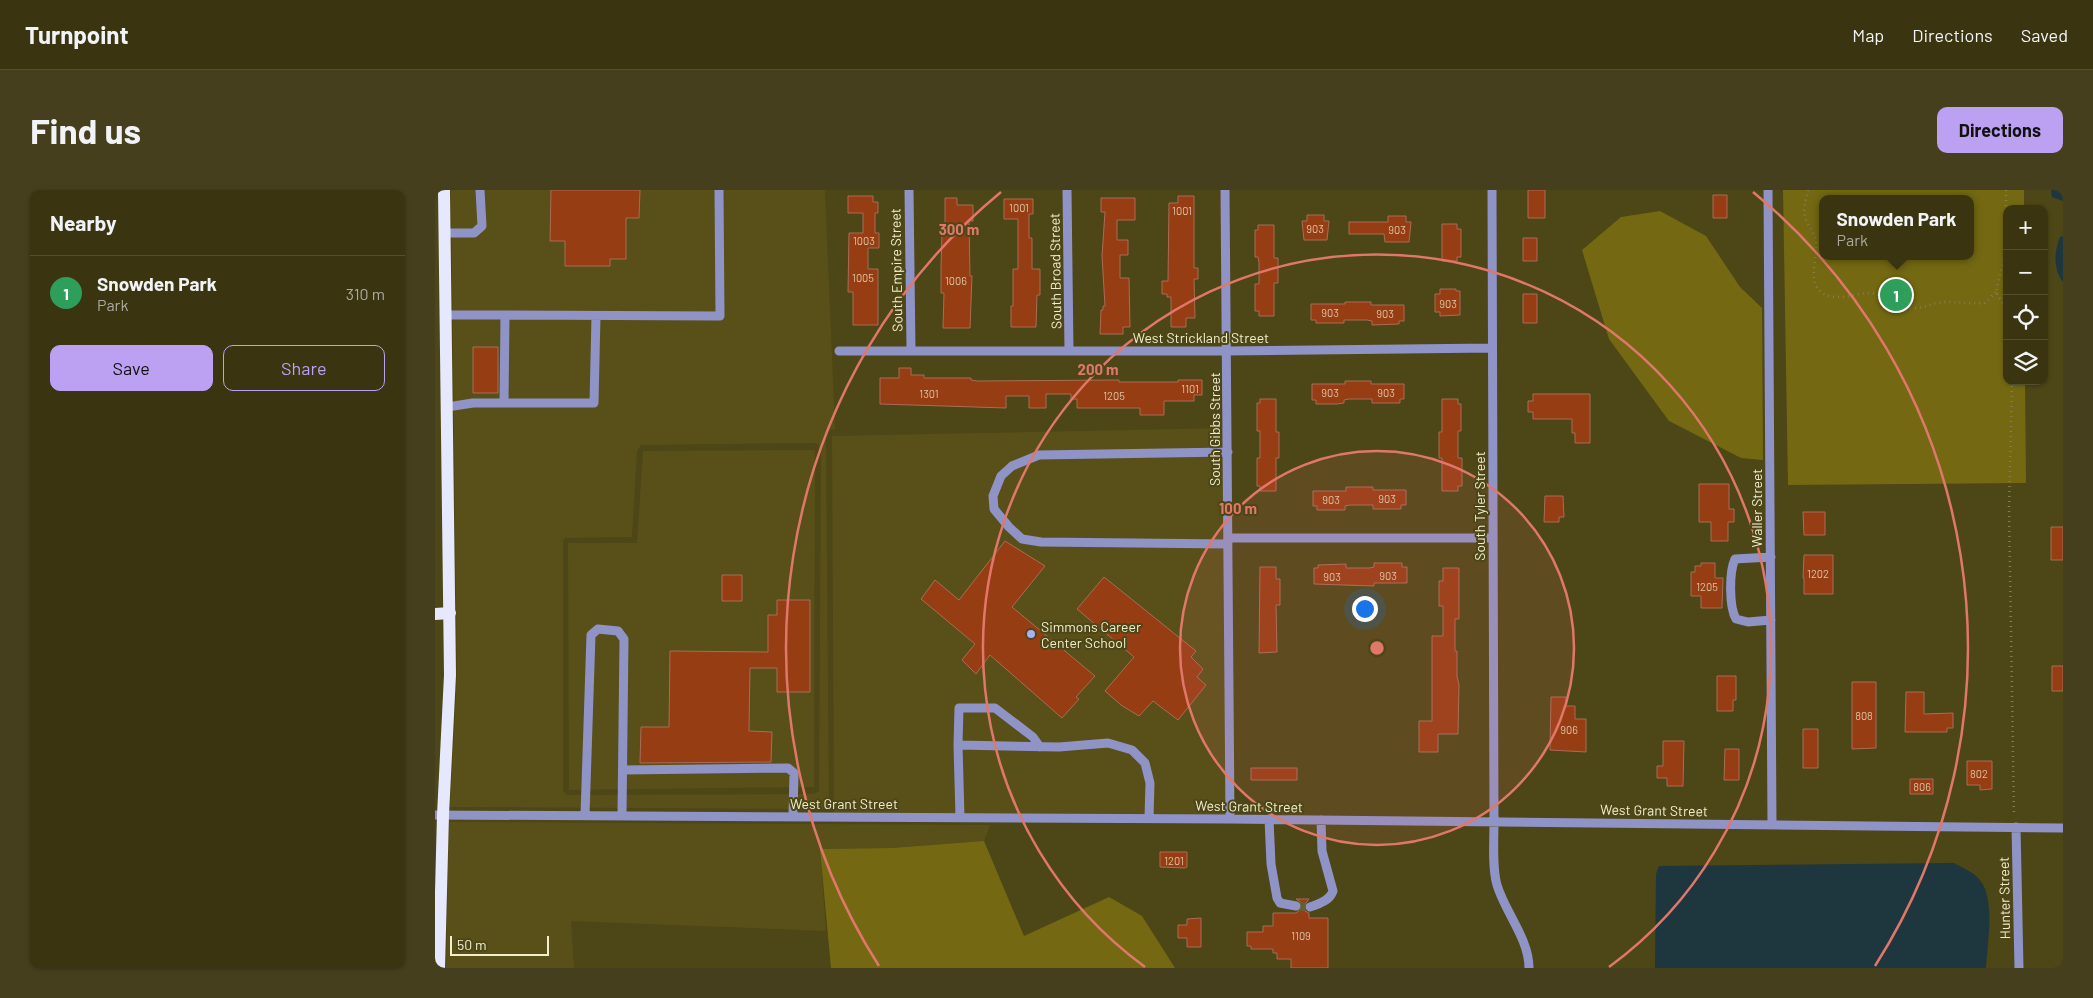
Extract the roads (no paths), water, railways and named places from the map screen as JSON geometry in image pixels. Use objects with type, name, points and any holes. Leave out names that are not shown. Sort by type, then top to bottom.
[{"type":"main road","points":[[439,968],[439,814],[450,675],[450,613],[441,407],[447,315],[440,234],[444,190]]},
{"type":"main road","points":[[435,614],[450,613]]},
{"type":"street","points":[[440,234],[474,232],[482,226],[480,190]]},
{"type":"street","points":[[447,315],[720,316],[719,190]]},
{"type":"street","name":"South Empire Street","points":[[909,190],[911,350]]},
{"type":"street","name":"South Broad Street","points":[[1067,190],[1069,351]]},
{"type":"street","name":"South Gibbs Street","points":[[1225,190],[1230,819]]},
{"type":"street","name":"South Tyler Street","points":[[1492,190],[1494,822],[1496,882],[1504,906],[1523,944],[1529,968]]},
{"type":"street","name":"Waller Street","points":[[1768,190],[1772,825]]},
{"type":"street","points":[[505,315],[505,403]]},
{"type":"street","points":[[441,407],[473,403],[594,402],[596,316]]},
{"type":"street","name":"West Strickland Street","points":[[839,351],[1227,351],[1492,348]]},
{"type":"street","points":[[1228,452],[1039,454],[1012,466],[1001,476],[993,496],[994,509],[1021,539],[1041,542],[1493,538]]},
{"type":"street","points":[[1771,557],[1735,559],[1731,567],[1732,612],[1736,619],[1748,622],[1771,620]]},
{"type":"street","points":[[585,815],[591,635],[598,629],[619,631],[625,639],[621,815]]},
{"type":"street","points":[[960,817],[959,708],[995,708],[1033,737],[1040,747]]},
{"type":"street","points":[[958,745],[1059,747],[1108,743],[1132,750],[1145,763],[1149,783],[1149,818]]},
{"type":"street","points":[[623,770],[789,768],[794,773],[793,816]]},
{"type":"street","name":"West Grant Street","points":[[439,814],[1269,819],[2063,828]]},
{"type":"street","points":[[1269,819],[1271,864],[1275,893],[1280,902],[1295,906]]},
{"type":"street","points":[[1310,907],[1324,902],[1331,896],[1333,891],[1323,851],[1321,820]]},
{"type":"street","name":"Hunter Street","points":[[2016,827],[2019,968]]},
{"type":"water","points":[[2051,190],[2063,190],[2063,201],[2052,197]]},
{"type":"water","points":[[2063,236],[2063,282],[2057,271],[2055,260],[2060,237]]},
{"type":"water","points":[[1954,863],[1976,876],[1986,892],[1989,913],[1989,937],[1986,968],[1655,968],[1656,874],[1659,866]]},
{"type":"tunnel","points":[[1296,906],[1310,907]]},
{"type":"place","name":"Snowden Park","points":[[1896,295]]},
{"type":"place","name":"Simmons Career Center School","points":[[1031,634]]}]
